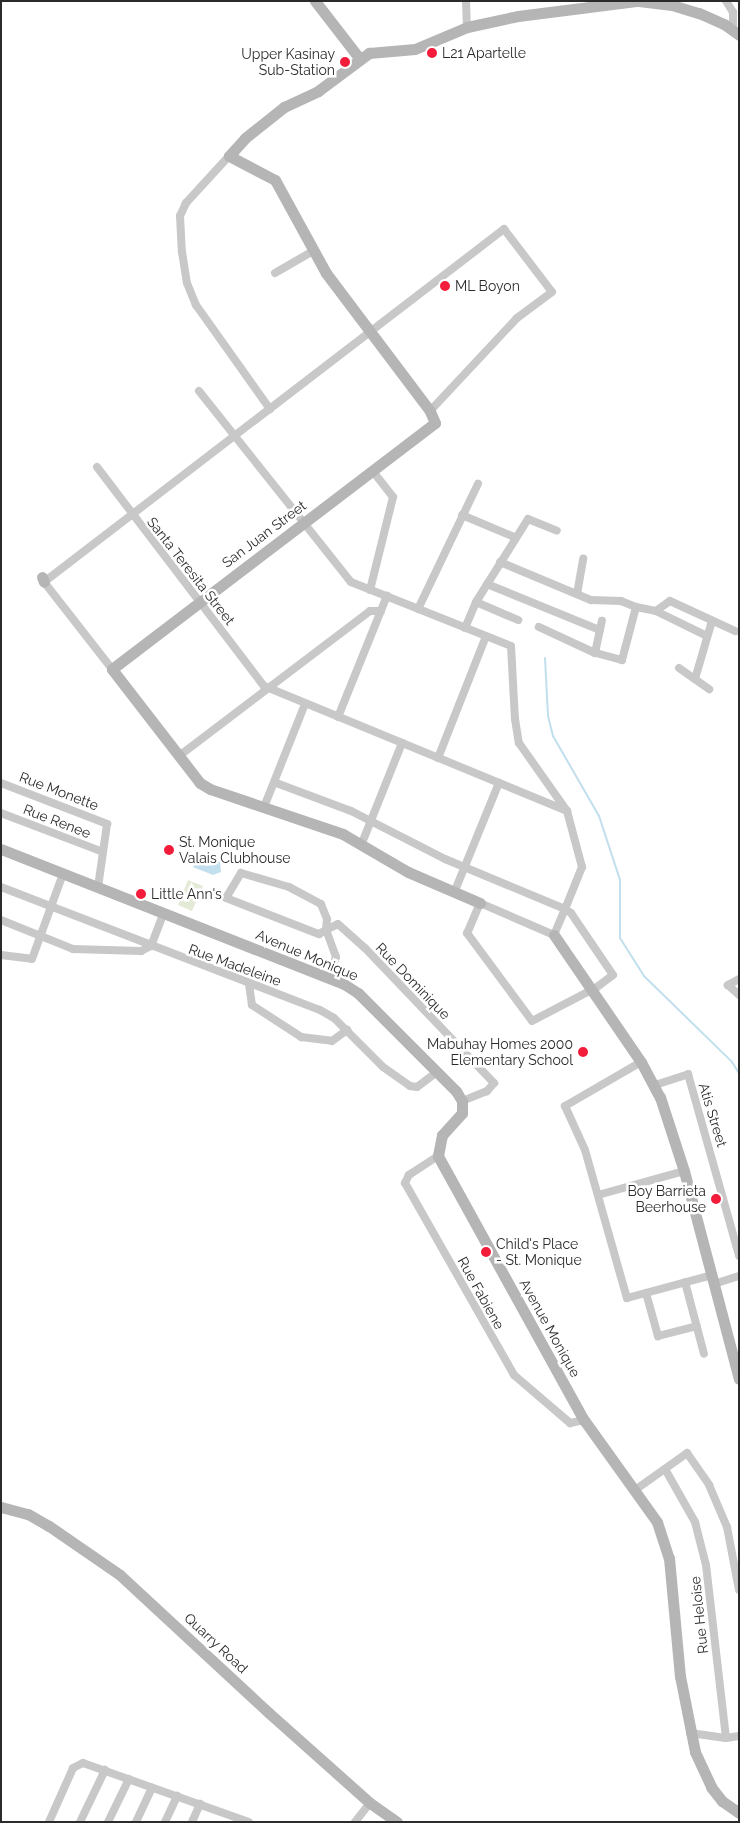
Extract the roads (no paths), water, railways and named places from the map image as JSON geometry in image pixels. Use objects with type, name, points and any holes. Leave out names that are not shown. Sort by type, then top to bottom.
[{"type":"street","points":[[315,1],[359,58]]},
{"type":"street","points":[[466,1],[467,28]]},
{"type":"street","points":[[270,409],[196,305],[184,260],[180,216],[186,203],[245,138],[284,107],[318,91],[359,58],[384,50],[415,49],[467,28],[597,3],[638,1],[672,5],[736,32],[736,10],[726,1]]},
{"type":"street","points":[[229,156],[275,180],[313,251],[333,283],[370,332],[430,411],[517,318],[552,292],[504,229],[370,332],[235,436],[132,515],[43,580],[200,783],[210,789],[362,844],[408,872],[554,935],[655,1085],[684,1171],[739,1379]]},
{"type":"street","points":[[275,274],[313,251]]},
{"type":"street","points":[[199,391],[351,582],[511,646],[519,743],[567,810],[582,867],[554,935]]},
{"type":"street","name":"San Juan Street","points":[[112,670],[435,422],[430,411]]},
{"type":"street","name":"Santa Teresita Street","points":[[97,467],[199,602],[268,689]]},
{"type":"street","points":[[370,590],[394,497],[372,470]]},
{"type":"street","points":[[418,609],[478,484]]},
{"type":"street","points":[[462,515],[514,537]]},
{"type":"street","points":[[465,628],[476,602],[514,537],[531,519],[557,531]]},
{"type":"street","points":[[576,594],[583,559]]},
{"type":"street","points":[[500,562],[591,600],[621,601],[636,608],[656,611],[707,636]]},
{"type":"street","points":[[487,584],[600,630]]},
{"type":"street","points":[[338,717],[387,596]]},
{"type":"street","points":[[476,602],[518,620]]},
{"type":"street","points":[[656,611],[670,602],[735,631]]},
{"type":"street","points":[[539,627],[595,652],[622,660],[636,608]]},
{"type":"street","points":[[179,756],[370,611],[381,611]]},
{"type":"street","points":[[595,652],[602,621]]},
{"type":"street","points":[[695,679],[712,621]]},
{"type":"street","points":[[438,758],[486,636]]},
{"type":"street","points":[[679,668],[709,689]]},
{"type":"street","points":[[268,689],[567,810]]},
{"type":"street","points":[[264,807],[305,704]]},
{"type":"street","points":[[362,844],[402,743]]},
{"type":"street","points":[[274,782],[371,821],[465,868],[565,909],[571,913],[613,975],[591,990],[532,1021],[467,933],[480,903]]},
{"type":"street","name":"Rue Monette","points":[[1,783],[108,824],[104,852]]},
{"type":"street","points":[[454,893],[499,783]]},
{"type":"street","name":"Rue Renee","points":[[1,813],[104,852]]},
{"type":"street","name":"Avenue Monique","points":[[1,849],[328,977],[358,992],[437,1072],[462,1101]]},
{"type":"street","points":[[98,887],[104,852]]},
{"type":"street","points":[[326,930],[319,934],[226,898],[240,873],[289,887],[321,904],[327,919],[326,930],[336,957],[328,977]]},
{"type":"street","points":[[1,955],[32,958],[63,874]]},
{"type":"street","name":"Rue Madeleine","points":[[1,887],[320,1010],[347,1030],[383,1067],[410,1086],[417,1087],[437,1072]]},
{"type":"street","points":[[1,920],[73,949],[141,951],[151,946],[163,914]]},
{"type":"street","name":"Rue Dominique","points":[[326,930],[338,924],[345,930],[494,1083],[488,1091],[462,1101]]},
{"type":"street","points":[[739,979],[728,985],[739,995]]},
{"type":"street","points":[[249,984],[252,1004],[301,1037],[332,1041],[347,1030]]},
{"type":"street","points":[[641,1062],[565,1106],[576,1125],[598,1195],[626,1298],[685,1282],[739,1276]]},
{"type":"street","name":"Atis Street","points":[[655,1085],[688,1074],[739,1256]]},
{"type":"street","points":[[438,1156],[442,1135],[462,1113],[462,1101]]},
{"type":"street","name":"Avenue Monique","points":[[438,1156],[584,1420],[657,1522],[669,1558],[680,1676],[690,1733],[701,1770],[711,1787],[722,1801],[739,1813]]},
{"type":"street","name":"Rue Fabiene","points":[[438,1156],[410,1175],[405,1183],[514,1375],[570,1423],[584,1420]]},
{"type":"street","points":[[598,1195],[684,1171]]},
{"type":"street","points":[[685,1282],[704,1354]]},
{"type":"street","points":[[646,1293],[658,1336],[697,1326]]},
{"type":"street","points":[[635,1490],[687,1453],[709,1485],[727,1527],[739,1590]]},
{"type":"street","name":"Rue Heloise","points":[[665,1469],[681,1492],[695,1522],[706,1565],[726,1738]]},
{"type":"street","name":"Quarry Road","points":[[1,1507],[28,1514],[49,1526],[120,1575],[370,1803],[397,1822]]},
{"type":"street","points":[[690,1733],[726,1738],[739,1736]]},
{"type":"street","points":[[49,1822],[77,1765],[83,1763],[248,1822]]},
{"type":"street","points":[[80,1822],[105,1770]]},
{"type":"street","points":[[108,1822],[129,1778]]},
{"type":"street","points":[[136,1822],[152,1787]]},
{"type":"street","points":[[165,1822],[177,1796]]},
{"type":"street","points":[[354,1822],[370,1803]]},
{"type":"street","points":[[192,1822],[200,1804]]},
{"type":"street","points":[[221,1822],[226,1813]]},
{"type":"water","points":[[199,854],[220,861],[221,872],[213,875],[193,867]]},
{"type":"waterway","points":[[545,658],[548,716],[553,736],[599,816],[620,880],[620,938],[644,976],[732,1062],[739,1073]]},
{"type":"place","name":"L21 Apartelle","points":[[432,53]]},
{"type":"place","name":"Upper Kasinay Sub-Station","points":[[345,62]]},
{"type":"place","name":"ML Boyon","points":[[445,286]]},
{"type":"place","name":"St. Monique Valais Clubhouse","points":[[169,850]]},
{"type":"place","name":"Little Ann's","points":[[141,894]]},
{"type":"place","name":"Mabuhay Homes 2000 Elementary School","points":[[583,1052]]},
{"type":"place","name":"Boy Barrieta Beerhouse","points":[[716,1199]]},
{"type":"place","name":"Child's Place - St. Monique","points":[[486,1252]]}]
